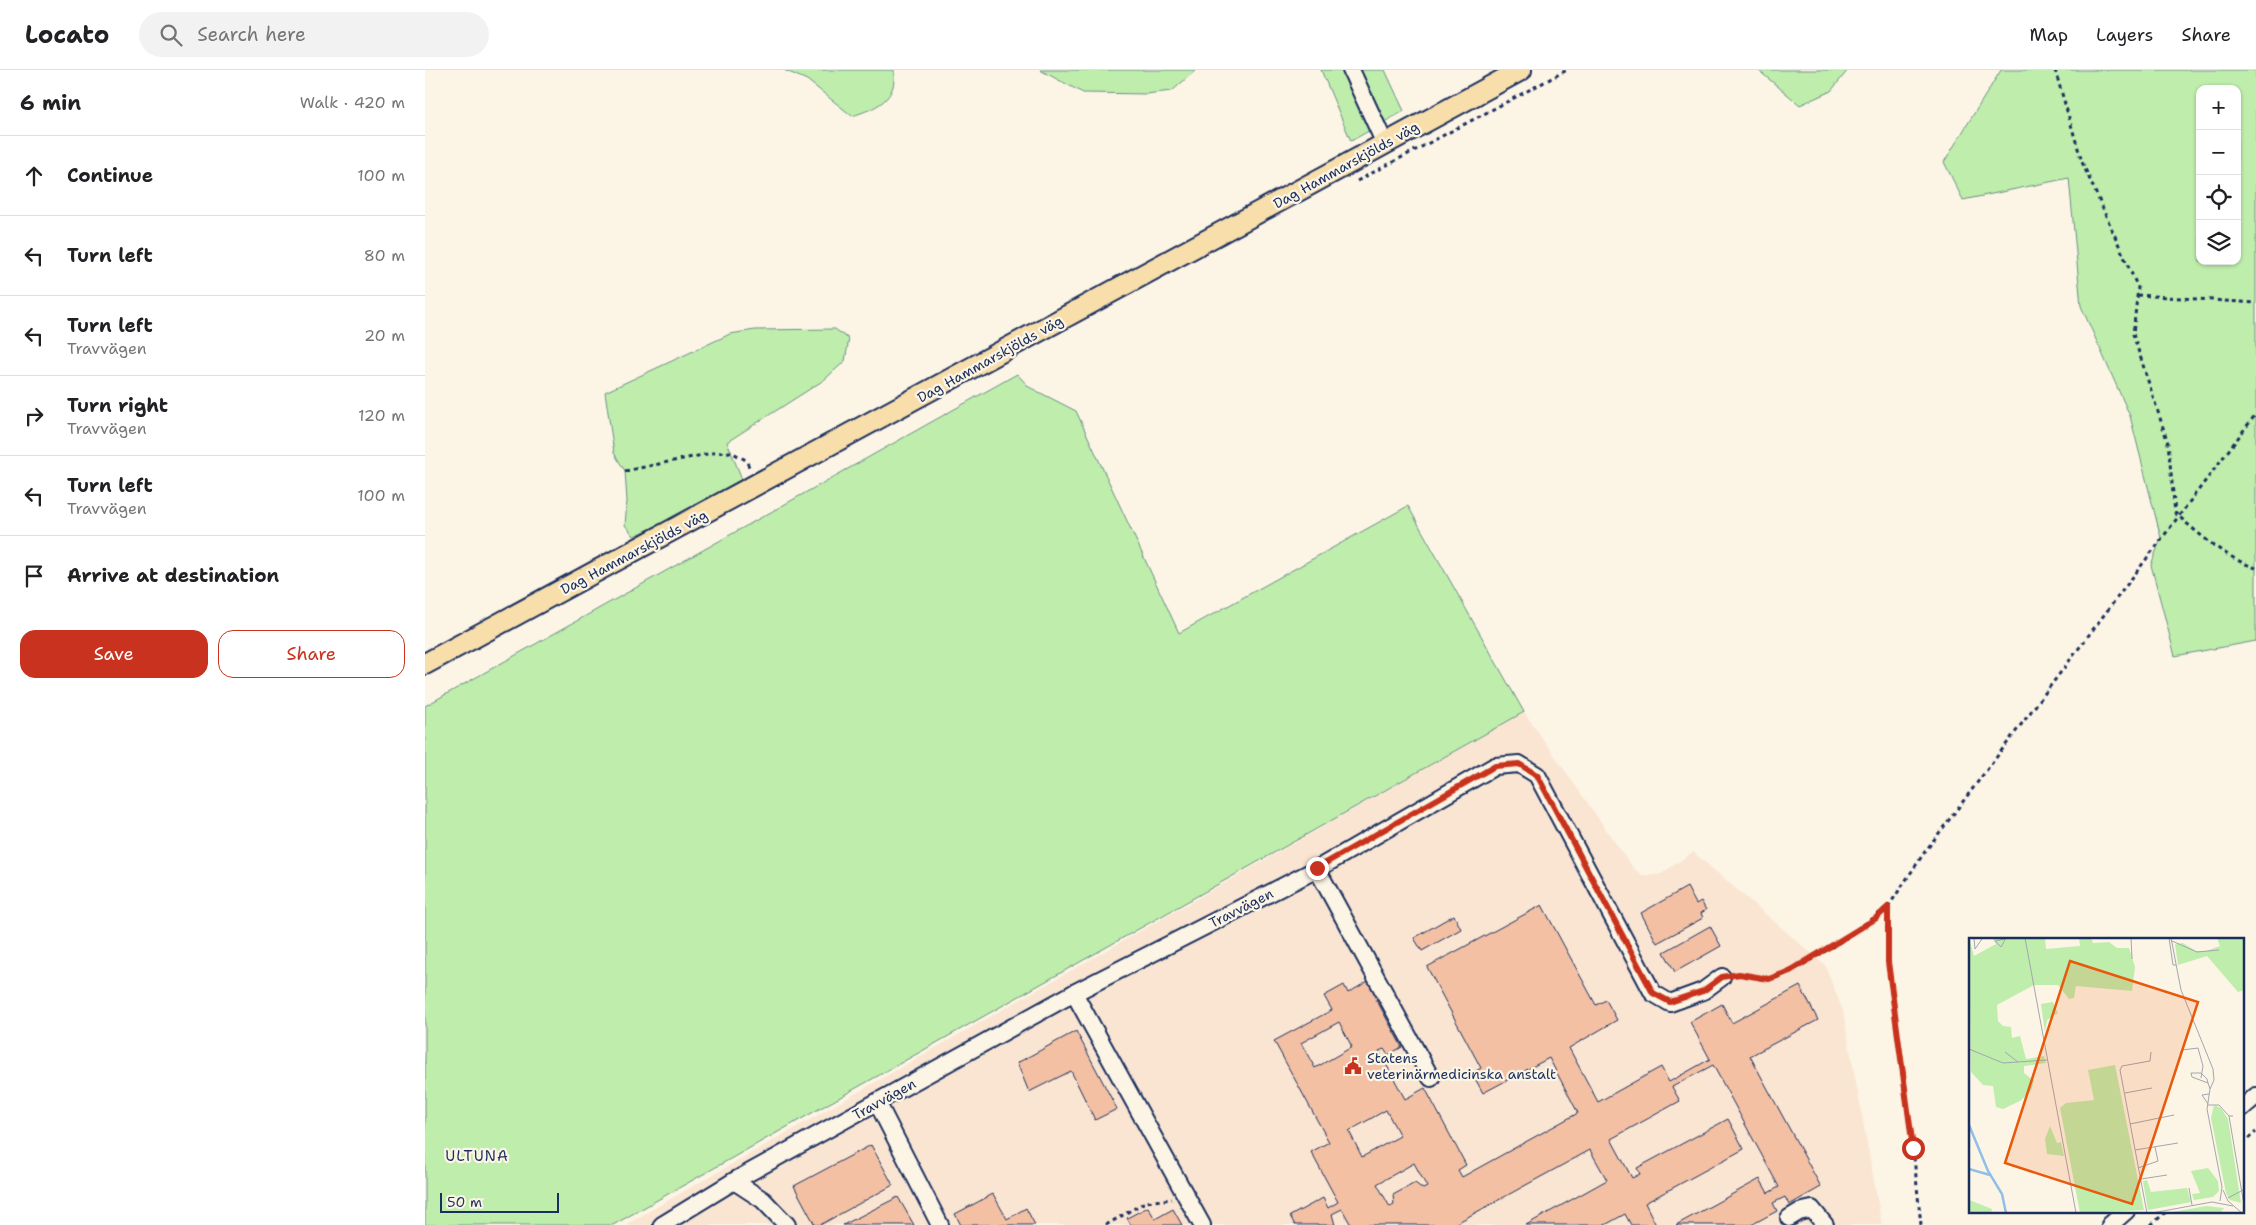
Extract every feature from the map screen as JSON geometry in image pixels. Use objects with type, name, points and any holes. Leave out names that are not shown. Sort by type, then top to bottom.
[{"type":"main road","name":"Dag Hammarskjölds väg","points":[[425,664],[757,486],[1521,70]]},
{"type":"main road","name":"Dag Hammarskjölds väg","points":[[425,668],[458,646]]},
{"type":"street","points":[[1351,70],[1385,144]]},
{"type":"street","name":"Travvägen","points":[[662,1225],[735,1181],[1074,993],[1317,868],[1495,766],[1519,764],[1537,775],[1653,993],[1670,1002],[1703,991],[1722,977]]},
{"type":"street","points":[[1317,868],[1431,1078]]},
{"type":"street","points":[[1074,993],[1202,1225]]},
{"type":"street","points":[[2243,1107],[2256,1096]]},
{"type":"street","points":[[877,1102],[940,1225]]},
{"type":"street","points":[[735,1181],[763,1200],[787,1225]]},
{"type":"street","points":[[1789,1218],[1799,1212],[1813,1209],[1825,1225]]},
{"type":"street","points":[[2111,1225],[2125,1212]]},
{"type":"path","points":[[2055,70],[2082,162],[2138,288],[2133,334],[2168,443],[2175,513],[2197,533],[2235,561],[2256,568]]},
{"type":"path","points":[[2137,295],[2256,303]]},
{"type":"path","points":[[1722,977],[1739,974],[1769,979],[1790,971],[1875,919],[1888,907],[1924,853],[2118,595],[2180,517],[2256,414]]},
{"type":"path","points":[[625,471],[712,453],[731,452],[746,460],[757,486]]},
{"type":"path","points":[[1888,907],[1888,962],[1913,1148],[1921,1225]]},
{"type":"path","points":[[2243,1143],[2256,1132]]},
{"type":"path","points":[[1106,1225],[1145,1202],[1188,1199]]},
{"type":"path","points":[[2151,1225],[2166,1212]]},
{"type":"shaded area","points":[[1524,712],[1633,868],[1644,876],[1661,874],[1693,852],[1825,965],[1843,1011],[1882,1225],[625,1225]]},
{"type":"green space","points":[[784,70],[894,70],[894,80],[889,96],[870,110],[852,116],[807,80]]},
{"type":"green space","points":[[1040,70],[1196,70],[1172,91],[1146,94],[1083,93]]},
{"type":"green space","points":[[1321,70],[1385,70],[1404,111],[1351,141]]},
{"type":"green space","points":[[1758,70],[1848,70],[1831,91],[1800,105]]},
{"type":"green space","points":[[2001,70],[2256,70],[2256,641],[2175,656],[2151,565],[2161,538],[2130,416],[2081,306],[2069,178],[1963,200],[1944,162]]},
{"type":"green space","points":[[835,329],[849,339],[845,361],[824,380],[727,442],[742,479],[681,515],[634,536],[625,525],[627,501],[625,471],[614,453],[605,392],[730,334],[755,330]]},
{"type":"green space","points":[[1017,374],[1029,387],[1076,411],[1179,633],[1408,506],[1524,712],[613,1225],[425,1225],[425,706]]},
{"type":"building","points":[[1687,887],[1696,904],[1701,901],[1706,910],[1701,913],[1703,918],[1657,943],[1641,913]]},
{"type":"building","name":"Statens veterinärmedicinska anstalt","points":[[1542,905],[1596,1005],[1606,1000],[1617,1020],[1569,1048],[1598,1102],[1661,1067],[1669,1082],[1710,1059],[1690,1022],[1722,1004],[1732,1023],[1800,986],[1818,1020],[1750,1056],[1821,1187],[1789,1205],[1785,1197],[1773,1203],[1777,1211],[1751,1225],[1676,1225],[1760,1179],[1768,1193],[1779,1187],[1713,1065],[1672,1087],[1680,1101],[1611,1139],[1632,1178],[1640,1174],[1637,1168],[1728,1119],[1744,1149],[1645,1203],[1656,1225],[1631,1225],[1625,1214],[1605,1225],[1526,1225],[1607,1180],[1590,1150],[1453,1225],[1351,1225],[1342,1209],[1332,1214],[1335,1225],[1295,1225],[1290,1216],[1323,1198],[1328,1208],[1338,1202],[1311,1152],[1329,1142],[1274,1041],[1332,1010],[1324,996],[1344,985],[1348,993],[1370,980],[1379,997],[1376,999],[1402,1047],[1388,1055],[1384,1049],[1379,1051],[1405,1099],[1425,1088],[1466,1165],[1458,1170],[1462,1177],[1578,1113],[1549,1058],[1483,1093],[1472,1073],[1481,1068],[1427,967]],"holes":[[[1339,1022],[1352,1047],[1315,1068],[1301,1043]],[[1386,1110],[1400,1136],[1362,1157],[1349,1131]],[[1414,1163],[1427,1187],[1423,1189],[1415,1183],[1393,1195],[1394,1205],[1390,1207],[1377,1184]]]},
{"type":"building","points":[[1454,915],[1461,929],[1422,951],[1414,938]]},
{"type":"building","points":[[1710,926],[1721,946],[1675,972],[1664,952]]},
{"type":"building","points":[[1076,1031],[1117,1109],[1095,1120],[1071,1071],[1029,1092],[1017,1063]]},
{"type":"building","points":[[871,1145],[893,1185],[820,1225],[815,1225],[794,1186]]},
{"type":"building","points":[[993,1194],[1007,1219],[1026,1208],[1035,1225],[961,1225],[955,1214]]},
{"type":"building","points":[[898,1197],[914,1225],[843,1225]]},
{"type":"building","points":[[1148,1207],[1155,1219],[1173,1209],[1182,1225],[1131,1225],[1127,1218]]},
{"type":"place","name":"Statens veterinärmedicinska anstalt","points":[[1353,1066]]},
{"type":"district","name":"ULTUNA","points":[[477,1156]]},
{"type":"route","points":[[1317,868],[1495,766],[1519,764],[1537,775],[1653,993],[1670,1002],[1681,1000],[1703,991],[1722,977],[1739,974],[1769,979],[1790,971],[1875,919],[1888,907],[1888,962],[1913,1148]]}]
